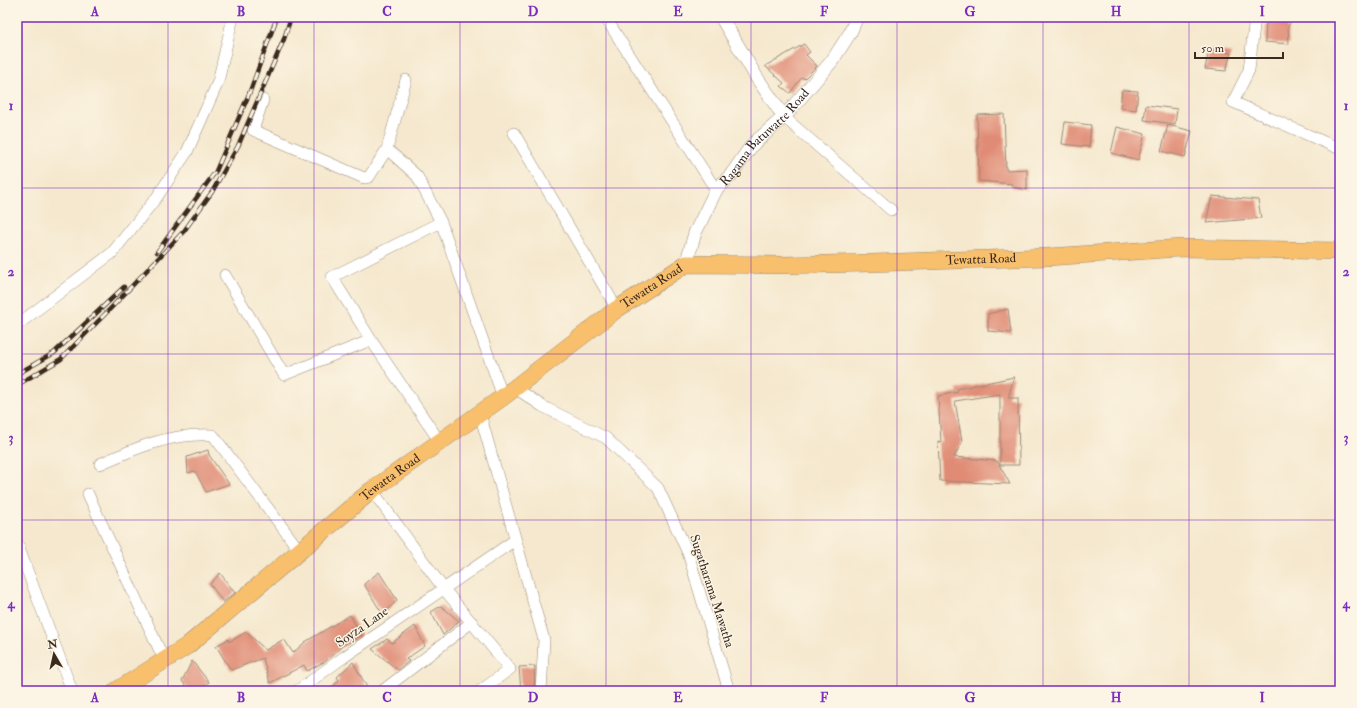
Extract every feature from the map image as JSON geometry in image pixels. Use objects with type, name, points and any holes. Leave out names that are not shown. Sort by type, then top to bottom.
[{"type":"main road","name":"Tewatta Road","points":[[116,691],[165,662],[187,646],[372,490],[480,414],[617,309],[686,264],[783,265],[871,263],[1048,257],[1181,248],[1340,251]]},
{"type":"street","points":[[17,325],[112,253],[157,197],[187,152],[218,82],[233,17]]},
{"type":"street","points":[[605,17],[716,190]]},
{"type":"street","points":[[721,17],[757,78],[784,117],[892,210]]},
{"type":"street","name":"Ragama Batuwatte Road","points":[[686,264],[695,232],[716,190],[731,175],[752,145],[784,117],[832,61],[857,17]]},
{"type":"street","points":[[1255,17],[1249,70],[1233,102],[1340,149]]},
{"type":"street","points":[[263,100],[253,130],[364,178],[370,177],[386,149],[406,80]]},
{"type":"street","points":[[514,133],[617,309]]},
{"type":"street","points":[[386,149],[417,176],[441,222],[508,392]]},
{"type":"street","points":[[440,442],[371,340],[332,277],[441,222]]},
{"type":"street","points":[[225,275],[284,375],[371,340]]},
{"type":"street","name":"Sugatharama Mawatha","points":[[508,392],[542,406],[606,438],[658,488],[688,553],[729,691]]},
{"type":"street","points":[[480,414],[544,640],[541,691]]},
{"type":"street","points":[[100,464],[138,447],[190,434],[213,435],[300,551]]},
{"type":"street","points":[[372,490],[443,588],[510,669],[480,691]]},
{"type":"street","points":[[88,494],[165,662]]},
{"type":"street","name":"Soyza Lane","points":[[297,691],[443,588],[515,540]]},
{"type":"street","points":[[17,543],[72,691]]},
{"type":"street","points":[[382,691],[472,622]]},
{"type":"building","points":[[1272,17],[1293,17],[1288,27],[1289,44],[1265,42],[1266,25]]},
{"type":"building","points":[[804,44],[810,52],[806,55],[817,66],[804,79],[802,77],[790,93],[781,86],[784,83],[765,66]]},
{"type":"building","points":[[1209,49],[1231,53],[1226,71],[1205,69]]},
{"type":"building","points":[[1122,90],[1138,91],[1136,110],[1120,108]]},
{"type":"building","points":[[1146,105],[1177,109],[1175,124],[1144,120]]},
{"type":"building","points":[[1004,114],[1006,170],[1027,169],[1027,190],[1012,187],[1012,184],[979,181],[977,115]]},
{"type":"building","points":[[1065,122],[1091,125],[1089,147],[1062,144]]},
{"type":"building","points":[[1168,125],[1192,131],[1185,157],[1161,151]]},
{"type":"building","points":[[1117,127],[1145,134],[1138,160],[1111,153]]},
{"type":"building","points":[[1212,196],[1258,200],[1261,218],[1206,223]]},
{"type":"building","points":[[1008,309],[1011,333],[988,331],[988,314]]},
{"type":"building","points":[[1014,377],[1008,398],[1018,398],[1019,465],[1000,465],[1000,394],[955,401],[962,442],[954,457],[997,461],[1010,484],[940,481],[938,441],[941,442],[938,396],[958,392],[957,389]]},
{"type":"building","points":[[208,450],[209,455],[229,484],[206,492],[195,471],[188,473],[187,457]]},
{"type":"building","points":[[379,572],[397,600],[383,615],[364,584]]},
{"type":"building","points":[[220,573],[235,593],[223,602],[210,584]]},
{"type":"building","points":[[441,606],[459,621],[443,635],[431,612]]},
{"type":"building","points":[[350,615],[362,636],[342,646],[326,661],[307,671],[304,665],[270,683],[263,658],[231,670],[216,646],[228,639],[229,642],[246,632],[266,650],[284,639],[293,653],[305,642]]},
{"type":"building","points":[[415,626],[425,646],[406,659],[409,661],[398,670],[372,649],[387,639],[392,643]]},
{"type":"building","points":[[192,661],[209,682],[197,691],[190,691],[182,681]]},
{"type":"building","points":[[353,662],[369,691],[329,691],[339,680],[337,677]]},
{"type":"building","points":[[535,666],[534,691],[521,691],[519,667]]},
{"type":"railway","points":[[157,252],[216,171],[249,94],[277,17]]},
{"type":"railway","points":[[17,385],[61,359],[184,231],[212,192],[238,146],[284,39],[291,17]]},
{"type":"railway","points":[[17,374],[54,353],[124,287]]}]
